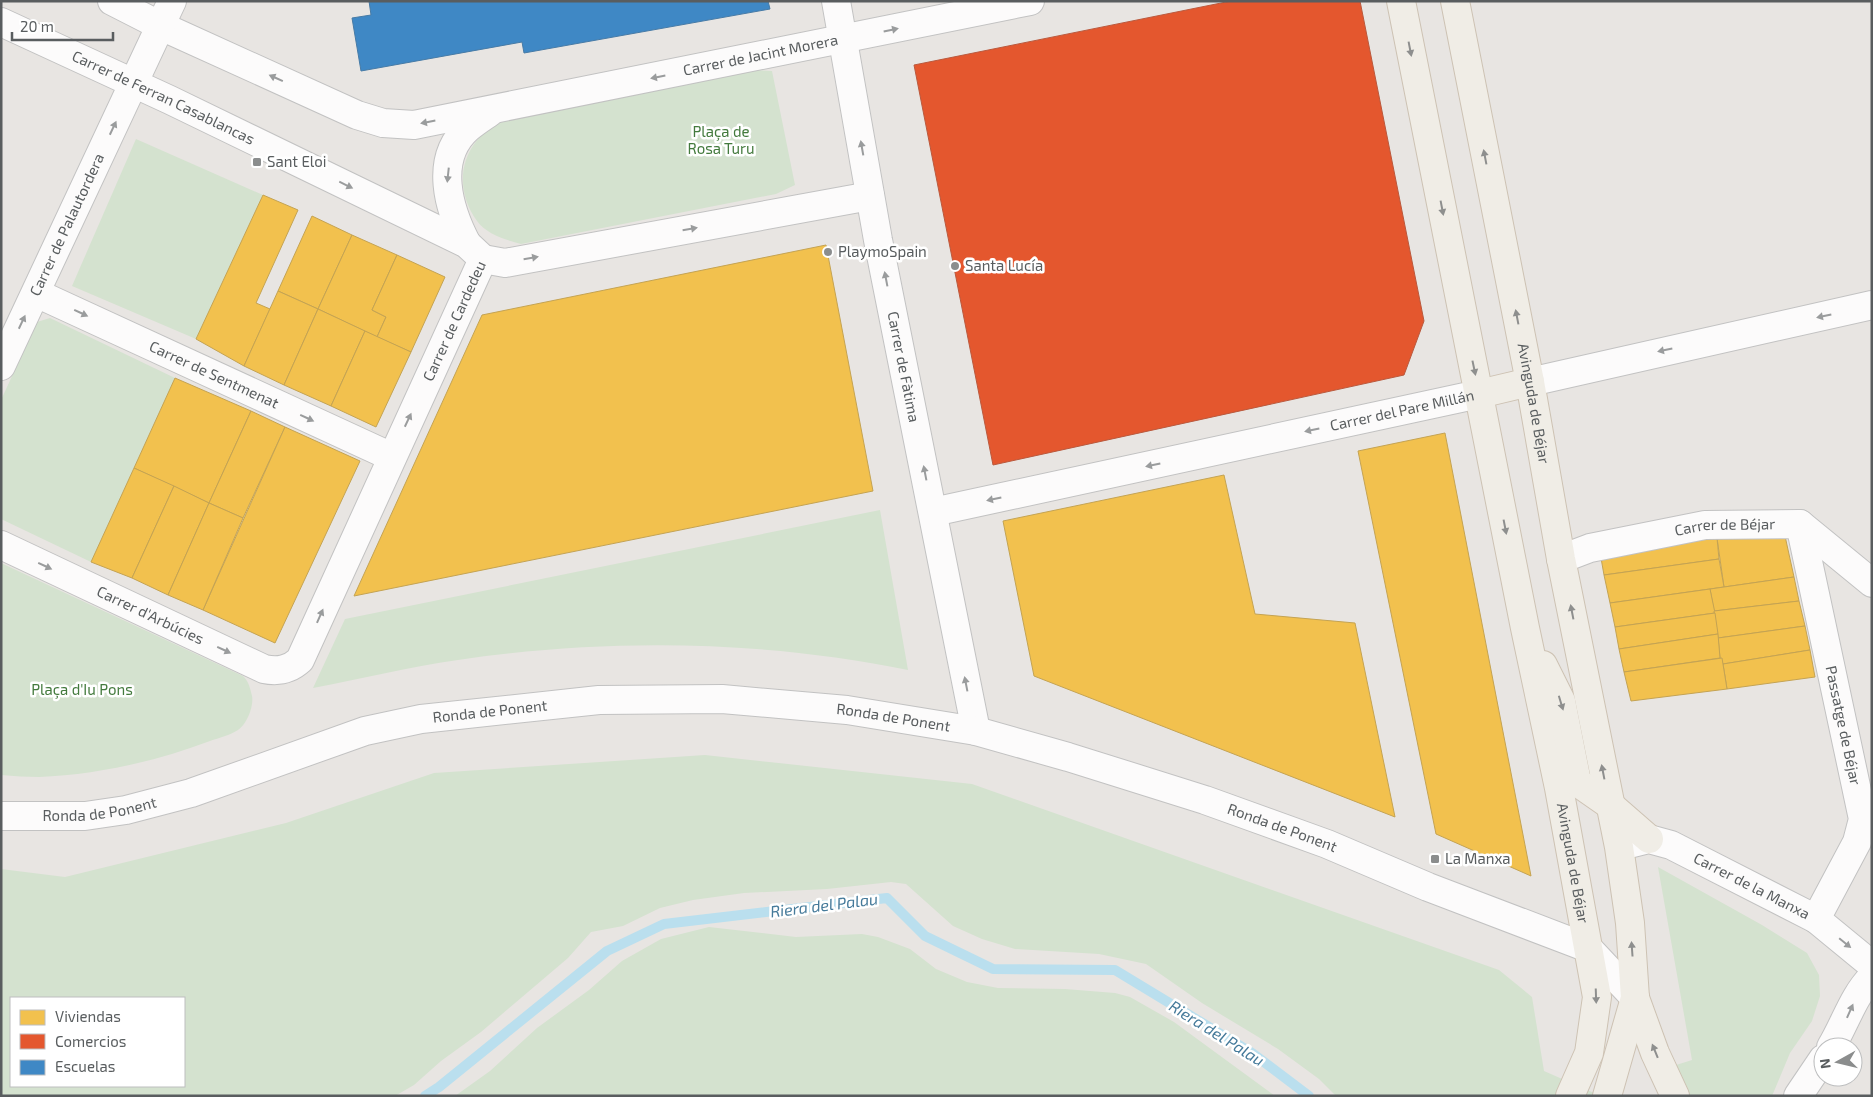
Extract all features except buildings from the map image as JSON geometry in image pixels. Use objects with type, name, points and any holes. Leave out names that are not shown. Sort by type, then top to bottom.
[{"type":"main road","name":"Avinguda de Béjar","points":[[1401,1],[1525,628],[1559,788],[1597,997],[1589,1053],[1570,1096]]},
{"type":"main road","name":"Avinguda de Béjar","points":[[1455,1],[1530,382],[1561,559],[1619,847],[1630,923],[1636,998],[1607,1096]]},
{"type":"main road","name":"Carrer del Pare Millán","points":[[1480,394],[1530,382]]},
{"type":"main road","name":"Avinguda de Béjar","points":[[1525,628],[1561,701],[1577,782],[1610,805],[1649,839]]},
{"type":"main road","name":"Ronda de Ponent","points":[[1636,998],[1655,1053],[1675,1096]]},
{"type":"street","points":[[112,1],[161,26],[358,115],[383,123],[414,125],[493,109]]},
{"type":"street","name":"Carrer de Palautordera","points":[[1,366],[172,1]]},
{"type":"street","name":"Carrer de Fàtima","points":[[836,1],[870,196],[976,731]]},
{"type":"street","name":"Carrer de Jacint Morera","points":[[493,109],[1030,1]]},
{"type":"street","name":"Carrer de Ferran Casablancas","points":[[1,22],[134,83],[475,252]]},
{"type":"street","points":[[475,252],[454,221],[448,200],[447,180],[449,162],[456,144],[467,129],[493,109]]},
{"type":"street","name":"Carrer de Cardedeu","points":[[300,660],[392,457],[475,252],[505,263],[870,196]]},
{"type":"street","name":"Carrer de Sentmenat","points":[[36,292],[392,457]]},
{"type":"street","name":"Carrer del Pare Millán","points":[[1530,382],[1872,305]]},
{"type":"street","name":"Carrer del Pare Millán","points":[[933,512],[1480,394]]},
{"type":"street","points":[[1800,524],[1872,583]]},
{"type":"street","name":"Carrer de Béjar","points":[[1561,559],[1590,548],[1705,525],[1800,524]]},
{"type":"street","name":"Passatge de Béjar","points":[[1800,524],[1864,820],[1857,842],[1816,920]]},
{"type":"street","name":"Carrer d'Arbúcies","points":[[1,545],[264,669],[283,670],[292,667],[300,660]]},
{"type":"street","name":"Ronda de Ponent","points":[[1,816],[85,816],[126,810],[191,793],[365,731],[422,719],[600,700],[722,699],[847,710],[976,731],[1068,757],[1205,800],[1327,844],[1428,887],[1588,948],[1636,998]]},
{"type":"street","points":[[1619,847],[1649,839]]},
{"type":"street","name":"Carrer de la Manxa","points":[[1649,839],[1671,845],[1816,920],[1872,965]]},
{"type":"street","points":[[1837,1037],[1860,989],[1872,977]]},
{"type":"street","points":[[1798,1096],[1813,1074]]},
{"type":"green space","name":"Plaça de Rosa Turu","points":[[752,70],[772,71],[795,185],[776,194],[521,244],[486,230],[477,221],[469,206],[464,192],[463,177],[465,163],[471,149],[491,128],[506,120]]},
{"type":"green space","points":[[136,139],[263,195],[196,339],[72,286]]},
{"type":"green space","points":[[50,318],[175,378],[91,562],[1,519],[1,400],[37,322]]},
{"type":"green space","points":[[880,510],[908,670],[853,660],[740,648],[627,646],[570,648],[458,660],[313,688],[345,619]]},
{"type":"green space","name":"Plaça d'Iu Pons","points":[[1,563],[243,676],[249,685],[252,696],[251,710],[244,724],[238,730],[224,736],[169,755],[126,766],[61,776],[1,775]]},
{"type":"green space","points":[[705,755],[972,784],[1499,970],[1532,997],[1544,1071],[1601,1096],[1336,1096],[1319,1079],[1278,1049],[1202,1003],[1146,964],[1099,954],[1015,949],[982,939],[953,926],[906,884],[891,882],[827,889],[744,893],[693,900],[660,908],[623,926],[591,932],[568,958],[481,1032],[441,1061],[414,1085],[395,1096],[1,1096],[1,869],[65,877],[286,823],[434,773]]},
{"type":"green space","points":[[1658,867],[1762,925],[1807,953],[1819,975],[1820,996],[1812,1021],[1790,1053],[1772,1096],[1685,1096],[1673,1066],[1692,1060]]},
{"type":"green space","points":[[709,927],[796,937],[862,934],[878,937],[910,949],[936,969],[967,982],[998,988],[1065,989],[1115,993],[1130,997],[1174,1022],[1275,1096],[455,1096],[490,1071],[537,1028],[589,990],[622,961],[661,939]]},
{"type":"waterway","name":"Riera del Palau","points":[[425,1096],[439,1087],[607,951],[664,924],[887,898],[925,936],[993,969],[1115,970],[1252,1053],[1309,1096]]},
{"type":"place","name":"Sant Eloi","points":[[257,162]]},
{"type":"place","name":"PlaymoSpain","points":[[828,252]]},
{"type":"place","name":"Santa Lucía","points":[[955,266]]},
{"type":"place","name":"La Manxa","points":[[1435,859]]}]
